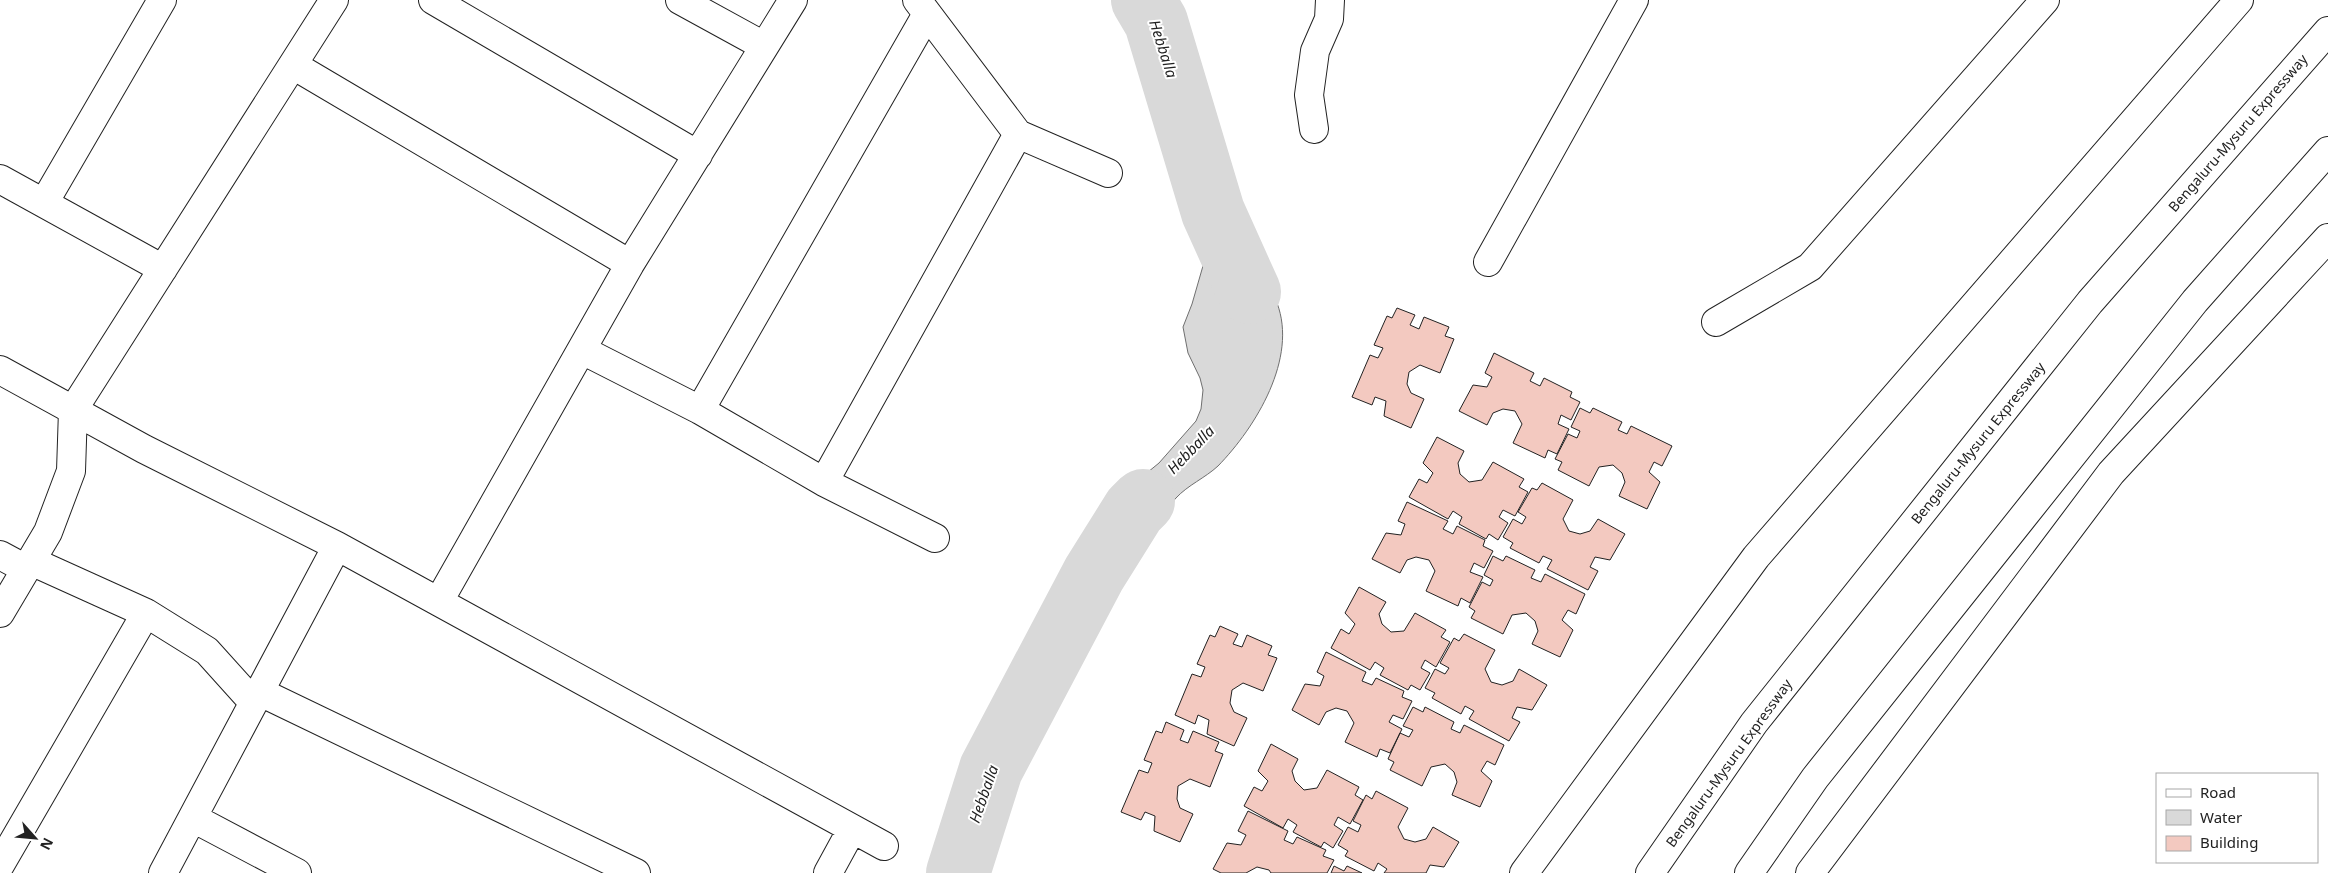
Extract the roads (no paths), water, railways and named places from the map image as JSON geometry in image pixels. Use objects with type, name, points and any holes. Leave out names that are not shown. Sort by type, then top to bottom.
[{"type":"main road","points":[[44,203],[162,0]]},
{"type":"main road","points":[[0,613],[48,532],[71,471],[73,410],[334,0]]},
{"type":"main road","points":[[434,0],[698,155]]},
{"type":"main road","points":[[680,0],[764,46]]},
{"type":"main road","points":[[439,602],[630,264],[793,0]]},
{"type":"main road","points":[[1314,129],[1309,95],[1315,51],[1329,19],[1330,0]]},
{"type":"main road","points":[[1488,262],[1634,0]]},
{"type":"main road","points":[[1716,322],[1810,267],[2045,0]]},
{"type":"main road","points":[[1524,873],[1756,557],[2239,0]]},
{"type":"main road","points":[[700,410],[922,7],[1018,134],[1108,173]]},
{"type":"main road","name":"Bengaluru-Mysuru Expressway","points":[[1650,873],[1754,723],[2077,318],[2328,31]]},
{"type":"main road","points":[[293,65],[630,264]]},
{"type":"main road","points":[[824,482],[1018,134]]},
{"type":"main road","points":[[1749,873],[1814,778],[2195,301],[2328,151]]},
{"type":"main road","points":[[0,179],[163,269]]},
{"type":"main road","points":[[1810,873],[2111,473],[2328,238]]},
{"type":"main road","points":[[582,350],[700,410],[824,482],[934,538]]},
{"type":"main road","points":[[0,370],[144,449],[337,546],[884,846]]},
{"type":"main road","points":[[163,873],[255,696],[337,546]]},
{"type":"main road","points":[[0,555],[146,613],[207,650],[255,696],[636,873]]},
{"type":"main road","points":[[0,865],[146,613]]},
{"type":"main road","points":[[193,818],[297,873]]},
{"type":"main road","points":[[828,873],[852,829]]},
{"type":"water","points":[[1229,210],[1241,232],[1254,269],[1275,298],[1282,324],[1282,346],[1278,368],[1270,391],[1259,412],[1232,450],[1218,466],[1176,498],[1156,522],[1136,556],[1119,567],[1094,574],[1082,561],[1083,548],[1104,508],[1159,463],[1196,421],[1201,409],[1203,390],[1200,378],[1188,353],[1183,327],[1192,304],[1209,245],[1208,224],[1213,212]]},
{"type":"waterway","name":"Hebballa","points":[[1143,0],[1156,22],[1213,212],[1249,292]]},
{"type":"waterway","name":"Hebballa","points":[[958,873],[991,769],[1094,574],[1134,510],[1143,501]]}]
